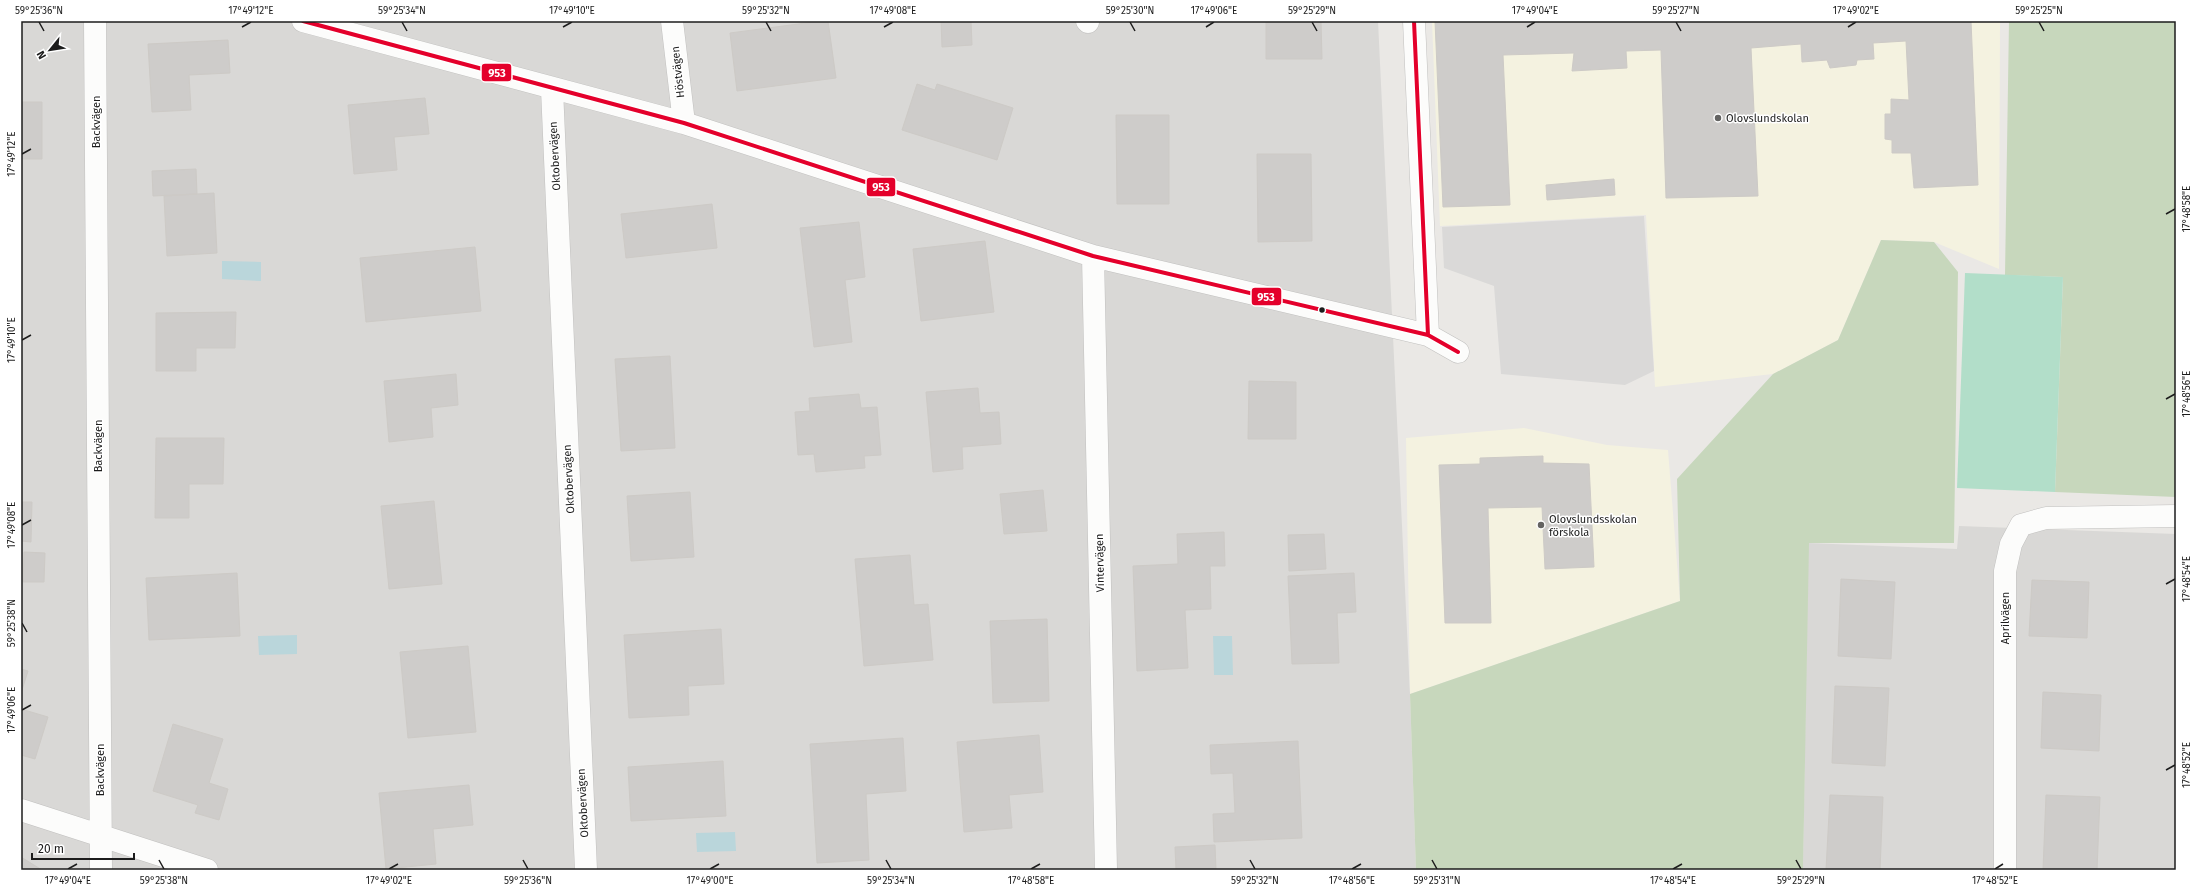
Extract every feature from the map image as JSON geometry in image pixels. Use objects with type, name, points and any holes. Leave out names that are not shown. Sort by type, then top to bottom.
[{"type":"street","name":"Backvägen","points":[[95,21],[101,870]]},
{"type":"street","points":[[303,21],[552,89],[684,123],[1094,256],[1428,335],[1458,352]]},
{"type":"street","name":"Höstvägen","points":[[672,21],[684,123]]},
{"type":"street","points":[[1414,21],[1428,335]]},
{"type":"street","name":"Oktobervägen","points":[[552,89],[586,870]]},
{"type":"street","name":"Vintervägen","points":[[1094,256],[1106,870]]},
{"type":"street","name":"Aprilvägen","points":[[2005,870],[2005,571],[2011,544],[2022,525],[2046,518],[2176,516]]},
{"type":"street","points":[[21,810],[207,870]]},
{"type":"shaded area","points":[[21,21],[1378,21],[1410,694],[1416,870],[21,870]]},
{"type":"shaded area","name":"Olovslundskolan","points":[[1432,21],[2000,21],[1999,269],[1934,242],[1881,240],[1838,340],[1773,374],[1655,387],[1646,215],[1440,226]]},
{"type":"shaded area","points":[[1644,216],[1654,371],[1625,385],[1501,374],[1494,286],[1444,268],[1442,227]]},
{"type":"shaded area","name":"Olovslundsskolan förskola","points":[[1524,428],[1607,445],[1668,450],[1680,601],[1410,694],[1406,438]]},
{"type":"shaded area","points":[[1959,526],[2176,534],[2176,870],[1803,870],[1808,543],[1957,549]]},
{"type":"green space","points":[[2009,21],[2176,21],[2176,497],[2055,492],[2063,277],[2005,275]]},
{"type":"green space","points":[[1881,240],[1934,242],[1958,272],[1954,543],[1809,543],[1803,870],[1416,870],[1410,694],[1680,601],[1677,479],[1773,374],[1838,340]]},
{"type":"green space","points":[[1965,273],[2063,277],[2055,492],[1957,488]]},
{"type":"water","points":[[222,261],[261,262],[261,281],[222,279]]},
{"type":"water","points":[[297,635],[297,654],[259,655],[258,636]]},
{"type":"water","points":[[1213,636],[1232,636],[1233,675],[1214,675]]},
{"type":"water","points":[[735,832],[736,851],[697,852],[696,833]]},
{"type":"building","points":[[828,21],[836,78],[737,91],[730,33]]},
{"type":"building","points":[[941,21],[971,21],[972,45],[942,47]]},
{"type":"building","points":[[1266,21],[1321,21],[1322,59],[1266,59]]},
{"type":"building","points":[[1435,21],[1971,21],[1978,185],[1914,188],[1911,153],[1892,153],[1892,140],[1885,139],[1885,114],[1891,114],[1891,99],[1909,100],[1906,41],[1873,43],[1874,59],[1857,60],[1856,65],[1830,68],[1827,60],[1802,62],[1801,44],[1751,48],[1758,196],[1666,198],[1661,50],[1626,51],[1627,68],[1572,71],[1574,53],[1503,55],[1510,205],[1443,207]]},
{"type":"building","points":[[228,40],[230,73],[189,75],[191,110],[152,112],[148,44]]},
{"type":"building","points":[[917,84],[935,90],[937,84],[1013,108],[997,160],[902,130]]},
{"type":"building","points":[[425,98],[429,134],[394,137],[397,170],[354,174],[348,105]]},
{"type":"building","points":[[21,102],[42,102],[42,159],[21,159]]},
{"type":"building","points":[[1116,115],[1169,115],[1169,204],[1117,204]]},
{"type":"building","points":[[1257,154],[1311,154],[1312,241],[1258,242]]},
{"type":"building","points":[[196,169],[197,194],[153,196],[152,171]]},
{"type":"building","points":[[1614,179],[1615,195],[1547,200],[1546,185]]},
{"type":"building","points":[[214,193],[217,253],[167,256],[164,196]]},
{"type":"building","points":[[712,204],[717,248],[626,258],[621,214]]},
{"type":"building","points":[[859,222],[865,277],[845,280],[852,342],[814,347],[800,228]]},
{"type":"building","points":[[985,241],[994,312],[921,321],[913,249]]},
{"type":"building","points":[[475,247],[481,311],[366,322],[360,258]]},
{"type":"building","points":[[236,312],[235,348],[196,348],[196,371],[156,371],[156,313]]},
{"type":"building","points":[[670,356],[675,448],[621,451],[615,359]]},
{"type":"building","points":[[456,374],[458,405],[431,408],[433,437],[389,442],[384,381]]},
{"type":"building","points":[[1249,381],[1296,382],[1296,439],[1248,439]]},
{"type":"building","points":[[978,388],[980,413],[999,412],[1001,444],[962,447],[963,469],[933,472],[926,392]]},
{"type":"building","points":[[859,394],[861,408],[877,407],[881,455],[864,456],[865,468],[816,472],[814,454],[798,455],[795,412],[810,411],[809,398]]},
{"type":"building","points":[[156,438],[224,438],[223,484],[189,484],[189,518],[155,518]]},
{"type":"building","points":[[1543,456],[1543,463],[1589,464],[1594,567],[1545,569],[1542,507],[1488,508],[1491,623],[1445,623],[1439,465],[1480,464],[1480,458]]},
{"type":"building","points":[[1043,490],[1047,531],[1004,534],[1000,494]]},
{"type":"building","points":[[690,492],[694,557],[631,561],[627,496]]},
{"type":"building","points":[[434,501],[442,584],[389,589],[381,506]]},
{"type":"building","points":[[21,502],[32,502],[31,542],[21,541]]},
{"type":"building","points":[[1224,532],[1225,566],[1210,566],[1211,609],[1185,610],[1188,668],[1137,671],[1133,566],[1178,564],[1177,534]]},
{"type":"building","points":[[1324,534],[1326,569],[1289,571],[1288,535]]},
{"type":"building","points":[[24,552],[45,553],[44,582],[23,582]]},
{"type":"building","points":[[910,555],[914,605],[928,604],[933,660],[864,666],[855,559]]},
{"type":"building","points":[[237,573],[240,636],[149,640],[146,578]]},
{"type":"building","points":[[1354,573],[1356,612],[1337,613],[1339,663],[1292,664],[1288,576]]},
{"type":"building","points":[[1841,579],[1895,582],[1891,659],[1838,656]]},
{"type":"building","points":[[2032,580],[2089,582],[2087,638],[2029,636]]},
{"type":"building","points":[[1047,619],[1049,701],[993,703],[990,621]]},
{"type":"building","points":[[721,629],[724,684],[688,686],[689,715],[629,718],[624,635]]},
{"type":"building","points":[[468,646],[476,732],[408,738],[400,652]]},
{"type":"building","points":[[21,669],[28,671],[21,693]]},
{"type":"building","points":[[1835,686],[1889,688],[1885,766],[1832,763]]},
{"type":"building","points":[[2043,692],[2101,695],[2099,751],[2041,748]]},
{"type":"building","points":[[21,709],[48,717],[35,759],[21,755]]},
{"type":"building","points":[[173,724],[223,739],[209,783],[228,789],[219,820],[195,813],[198,805],[153,791]]},
{"type":"building","points":[[1039,735],[1043,792],[1009,795],[1012,828],[964,832],[957,742]]},
{"type":"building","points":[[903,738],[906,791],[866,794],[869,860],[817,863],[810,744]]},
{"type":"building","points":[[1298,741],[1302,838],[1214,842],[1213,814],[1235,813],[1233,773],[1211,774],[1210,745]]},
{"type":"building","points":[[723,761],[726,816],[631,821],[628,767]]},
{"type":"building","points":[[469,785],[473,825],[433,829],[436,864],[386,869],[379,793]]},
{"type":"building","points":[[1830,795],[1883,797],[1880,870],[1826,870]]},
{"type":"building","points":[[2046,795],[2100,797],[2097,870],[2043,870]]},
{"type":"building","points":[[1215,845],[1216,870],[1176,870],[1175,847]]},
{"type":"building","points":[[21,857],[42,870],[21,870]]},
{"type":"transit line","name":"953","points":[[303,21],[684,123],[1093,256],[1428,335],[1458,352]]},
{"type":"transit line","name":"953","points":[[1414,21],[1428,335]]},
{"type":"place","name":"Olovslundskolan","points":[[1718,118]]},
{"type":"place","name":"Olovslundsskolan förskola","points":[[1541,525]]}]
